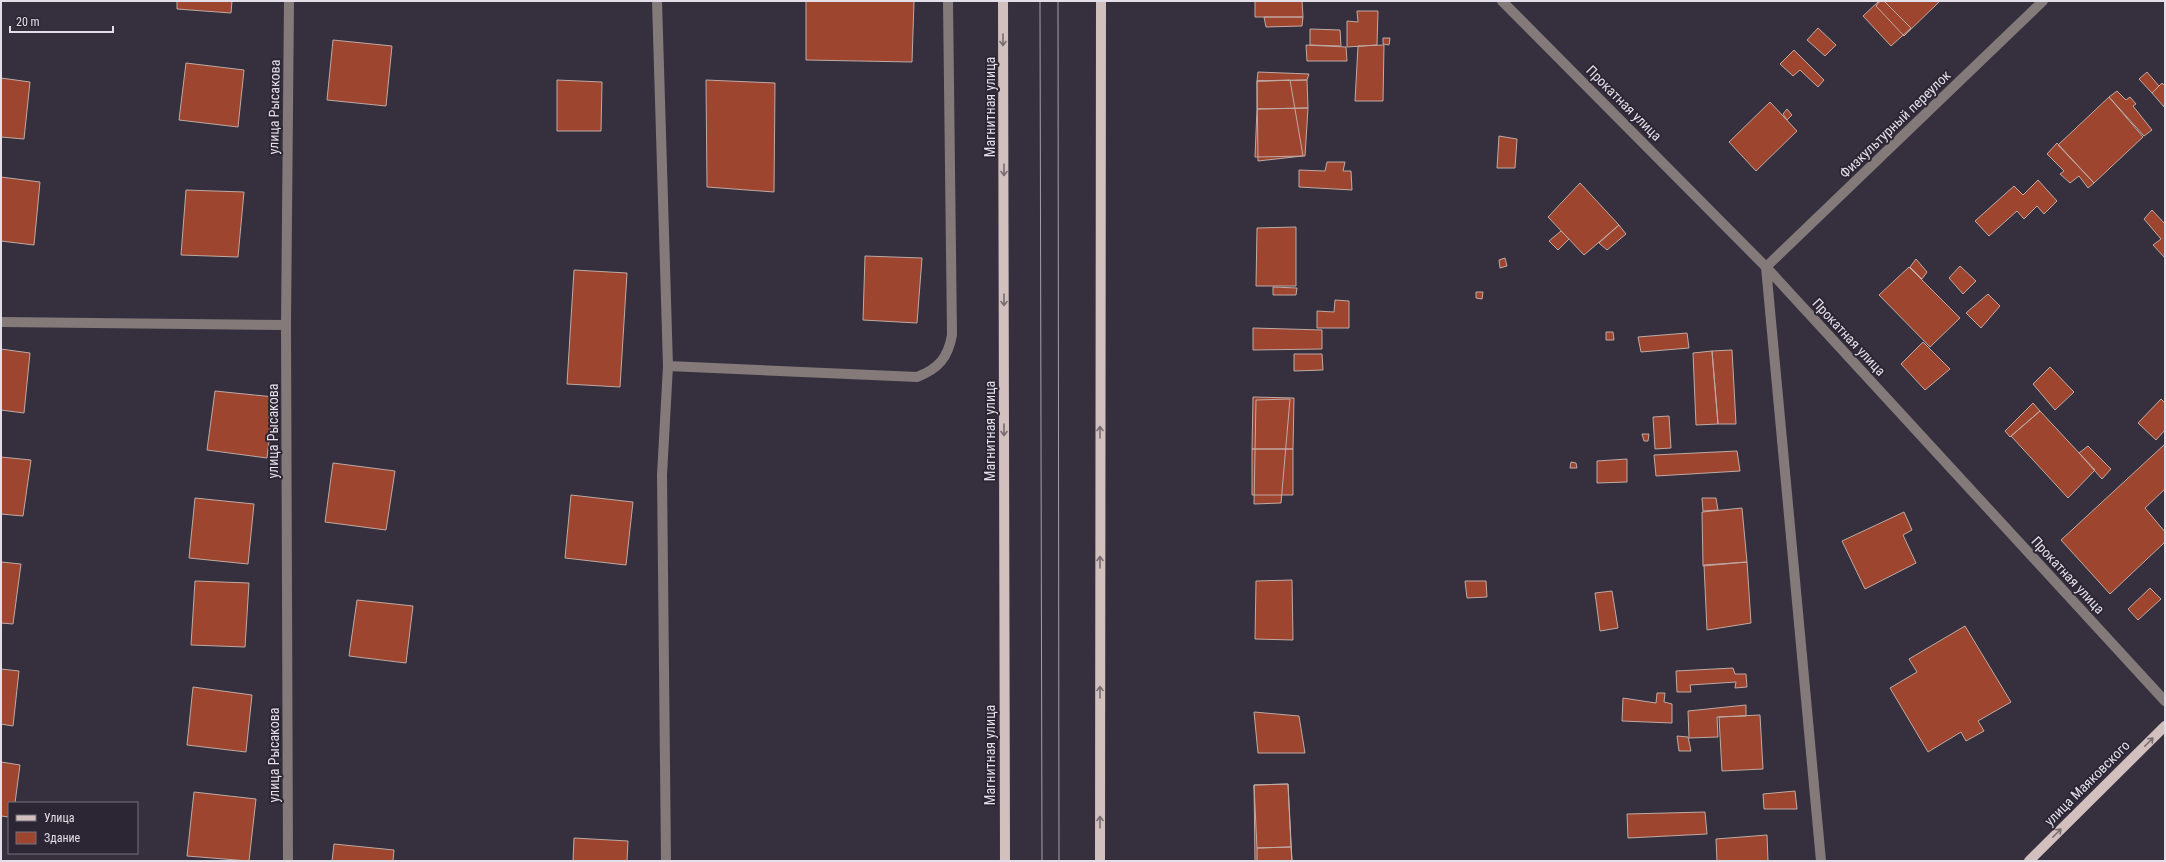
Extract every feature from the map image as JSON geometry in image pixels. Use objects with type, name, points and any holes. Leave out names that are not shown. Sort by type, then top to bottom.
[{"type":"main road","name":"Магнитная улица","points":[[1003,1],[1005,861]]},
{"type":"main road","points":[[1100,861],[1101,1]]},
{"type":"main road","name":"улица Маяковского","points":[[2029,861],[2165,726]]},
{"type":"street","name":"улица Рысакова","points":[[288,861],[286,325],[289,1]]},
{"type":"street","points":[[657,1],[668,366],[662,475],[666,861]]},
{"type":"street","points":[[668,366],[917,377],[931,372],[942,363],[949,350],[952,335],[948,1]]},
{"type":"street","name":"Прокатная улица","points":[[1502,1],[1766,267],[2165,701]]},
{"type":"street","name":"Физкультурный переулок","points":[[1766,267],[2043,1]]},
{"type":"street","points":[[1766,267],[1821,861]]},
{"type":"street","points":[[1,322],[286,325]]},
{"type":"building","points":[[177,1],[232,1],[231,13],[177,9]]},
{"type":"building","points":[[806,1],[914,1],[912,62],[806,60]]},
{"type":"building","points":[[1255,1],[1302,1],[1303,17],[1255,17]]},
{"type":"building","points":[[1879,1],[1884,1],[1911,28],[1891,46],[1863,16]]},
{"type":"building","points":[[1880,1],[1940,1],[1904,36],[1876,6]]},
{"type":"building","points":[[1357,11],[1378,11],[1377,45],[1347,47],[1347,21],[1358,22]]},
{"type":"building","points":[[1264,17],[1303,17],[1302,26],[1266,27]]},
{"type":"building","points":[[1818,28],[1836,45],[1825,56],[1807,40]]},
{"type":"building","points":[[1310,29],[1340,30],[1341,46],[1310,45]]},
{"type":"building","points":[[1383,38],[1390,38],[1389,45],[1383,44]]},
{"type":"building","points":[[333,40],[392,46],[386,106],[327,100]]},
{"type":"building","points":[[1306,45],[1346,47],[1347,61],[1307,61]]},
{"type":"building","points":[[1384,45],[1383,101],[1355,101],[1358,46]]},
{"type":"building","points":[[1794,50],[1824,80],[1818,87],[1800,70],[1793,76],[1780,64]]},
{"type":"building","points":[[186,63],[244,70],[238,127],[179,120]]},
{"type":"building","points":[[1258,72],[1309,74],[1307,80],[1257,81]]},
{"type":"building","points":[[2147,72],[2159,86],[2152,93],[2139,79]]},
{"type":"building","points":[[1,78],[30,82],[24,139],[1,137]]},
{"type":"building","points":[[557,80],[602,82],[601,131],[557,131]]},
{"type":"building","points":[[706,80],[775,83],[774,192],[707,187]]},
{"type":"building","points":[[1290,80],[1303,156],[1258,161],[1257,81]]},
{"type":"building","points":[[1307,80],[1308,108],[1257,109],[1257,81]]},
{"type":"building","points":[[2162,83],[2165,86],[2165,108],[2152,93]]},
{"type":"building","points":[[2117,91],[2126,100],[2130,97],[2136,104],[2133,106],[2152,130],[2144,136],[2109,97]]},
{"type":"building","points":[[2109,97],[2143,137],[2094,183],[2058,145]]},
{"type":"building","points":[[1770,102],[1797,131],[1756,171],[1729,142]]},
{"type":"building","points":[[1308,108],[1305,156],[1255,157],[1257,109]]},
{"type":"building","points":[[1787,109],[1792,115],[1787,120],[1783,114]]},
{"type":"building","points":[[1499,136],[1517,139],[1515,168],[1497,168]]},
{"type":"building","points":[[2057,143],[2094,183],[2088,188],[2079,176],[2070,183],[2060,174],[2064,171],[2047,154]]},
{"type":"building","points":[[1327,162],[1345,162],[1343,171],[1351,171],[1352,190],[1299,187],[1299,170],[1325,171]]},
{"type":"building","points":[[1,177],[40,182],[34,245],[1,241]]},
{"type":"building","points":[[2038,180],[2057,201],[2044,214],[2037,206],[2024,219],[2017,211],[1989,236],[1975,221],[2014,186],[2023,195]]},
{"type":"building","points":[[1580,183],[1619,225],[1584,255],[1548,217]]},
{"type":"building","points":[[186,190],[244,192],[238,257],[181,255]]},
{"type":"building","points":[[2152,210],[2165,224],[2165,258],[2153,245],[2161,239],[2144,219]]},
{"type":"building","points":[[1619,225],[1626,234],[1607,250],[1599,243]]},
{"type":"building","points":[[1296,227],[1296,286],[1256,286],[1257,228]]},
{"type":"building","points":[[1561,231],[1569,239],[1558,250],[1549,241]]},
{"type":"building","points":[[865,256],[922,258],[917,323],[863,320]]},
{"type":"building","points":[[1505,258],[1507,266],[1500,268],[1499,260]]},
{"type":"building","points":[[1916,259],[1927,272],[1922,279],[1910,267]]},
{"type":"building","points":[[1960,266],[1976,281],[1963,294],[1949,278]]},
{"type":"building","points":[[1909,267],[1960,318],[1930,347],[1879,295]]},
{"type":"building","points":[[574,270],[627,273],[620,387],[567,384]]},
{"type":"building","points":[[1273,287],[1297,288],[1296,295],[1273,295]]},
{"type":"building","points":[[1476,292],[1483,292],[1482,299],[1476,298]]},
{"type":"building","points":[[1988,294],[2000,306],[1981,328],[1966,313]]},
{"type":"building","points":[[1335,300],[1349,301],[1349,328],[1317,328],[1317,311],[1334,312]]},
{"type":"building","points":[[1253,328],[1322,330],[1322,349],[1253,350]]},
{"type":"building","points":[[1606,332],[1613,332],[1614,340],[1606,340]]},
{"type":"building","points":[[1687,333],[1689,348],[1641,352],[1638,337]]},
{"type":"building","points":[[1923,342],[1950,369],[1925,390],[1901,364]]},
{"type":"building","points":[[1,349],[30,353],[24,413],[1,410]]},
{"type":"building","points":[[1732,350],[1736,424],[1718,424],[1712,351]]},
{"type":"building","points":[[1712,351],[1718,424],[1696,425],[1693,353]]},
{"type":"building","points":[[1294,354],[1322,354],[1323,370],[1294,371]]},
{"type":"building","points":[[2050,367],[2074,392],[2055,410],[2033,384]]},
{"type":"building","points":[[215,391],[274,397],[267,458],[207,450]]},
{"type":"building","points":[[1253,397],[1294,398],[1293,449],[1252,449]]},
{"type":"building","points":[[1290,399],[1281,503],[1254,504],[1256,400]]},
{"type":"building","points":[[2161,399],[2165,403],[2165,430],[2156,440],[2138,423]]},
{"type":"building","points":[[2033,403],[2040,411],[2010,437],[2005,431]]},
{"type":"building","points":[[2040,411],[2095,470],[2068,498],[2011,436]]},
{"type":"building","points":[[1669,416],[1671,448],[1655,449],[1653,417]]},
{"type":"building","points":[[1642,434],[1649,434],[1648,441],[1644,441]]},
{"type":"building","points":[[2165,444],[2165,489],[2145,508],[2165,532],[2165,542],[2110,594],[2061,540]]},
{"type":"building","points":[[2088,446],[2111,469],[2102,479],[2079,453]]},
{"type":"building","points":[[1252,449],[1293,449],[1293,495],[1252,495]]},
{"type":"building","points":[[1737,451],[1740,471],[1656,476],[1654,455]]},
{"type":"building","points":[[1,457],[31,460],[23,516],[1,514]]},
{"type":"building","points":[[1627,459],[1627,482],[1597,483],[1597,461]]},
{"type":"building","points":[[1571,462],[1576,463],[1577,468],[1570,468]]},
{"type":"building","points":[[333,463],[395,471],[386,530],[325,522]]},
{"type":"building","points":[[571,495],[633,502],[626,565],[565,558]]},
{"type":"building","points":[[195,498],[254,504],[248,564],[189,558]]},
{"type":"building","points":[[1702,498],[1716,498],[1718,510],[1703,511]]},
{"type":"building","points":[[1742,508],[1747,562],[1703,566],[1702,512]]},
{"type":"building","points":[[1904,512],[1912,530],[1903,535],[1916,563],[1865,589],[1842,541]]},
{"type":"building","points":[[1,562],[21,564],[13,624],[1,623]]},
{"type":"building","points":[[1747,562],[1751,623],[1707,630],[1704,565]]},
{"type":"building","points":[[1292,580],[1293,640],[1255,639],[1256,581]]},
{"type":"building","points":[[195,581],[249,583],[245,647],[191,645]]},
{"type":"building","points":[[1465,581],[1486,581],[1487,597],[1467,598]]},
{"type":"building","points":[[2150,588],[2161,599],[2138,620],[2128,609]]},
{"type":"building","points":[[1612,591],[1618,628],[1600,631],[1595,593]]},
{"type":"building","points":[[357,600],[413,606],[406,663],[349,656]]},
{"type":"building","points":[[1965,626],[2011,702],[1978,721],[1984,731],[1966,741],[1961,732],[1928,752],[1890,688],[1917,672],[1909,659]]},
{"type":"building","points":[[1733,668],[1735,674],[1746,674],[1747,687],[1735,688],[1736,682],[1690,685],[1691,692],[1677,692],[1676,671]]},
{"type":"building","points":[[1,669],[19,671],[13,726],[1,724]]},
{"type":"building","points":[[193,687],[252,695],[246,752],[187,745]]},
{"type":"building","points":[[1657,693],[1665,693],[1664,702],[1672,704],[1672,723],[1622,721],[1623,698],[1656,703]]},
{"type":"building","points":[[1746,705],[1746,716],[1717,717],[1718,737],[1689,738],[1688,711]]},
{"type":"building","points":[[1254,712],[1299,716],[1305,753],[1258,753]]},
{"type":"building","points":[[1760,715],[1763,769],[1722,771],[1719,717]]},
{"type":"building","points":[[1677,736],[1688,737],[1691,751],[1679,751]]},
{"type":"building","points":[[1,762],[20,765],[15,802],[8,802],[8,817],[1,816]]},
{"type":"building","points":[[1288,784],[1291,847],[1257,848],[1254,785]]},
{"type":"building","points":[[1288,784],[1292,861],[1255,861],[1254,785]]},
{"type":"building","points":[[1795,791],[1797,809],[1764,809],[1763,794]]},
{"type":"building","points":[[194,792],[256,799],[249,861],[187,856]]},
{"type":"building","points":[[1705,812],[1707,834],[1628,838],[1627,814]]},
{"type":"building","points":[[1767,835],[1768,861],[1717,861],[1716,839]]},
{"type":"building","points":[[574,838],[628,841],[627,861],[573,861]]},
{"type":"building","points":[[334,844],[394,850],[393,861],[332,861]]},
{"type":"building","points":[[1291,847],[1292,861],[1257,861],[1257,848]]},
{"type":"tram line","points":[[1040,1],[1042,861]]},
{"type":"tram line","points":[[1058,1],[1059,861]]}]
